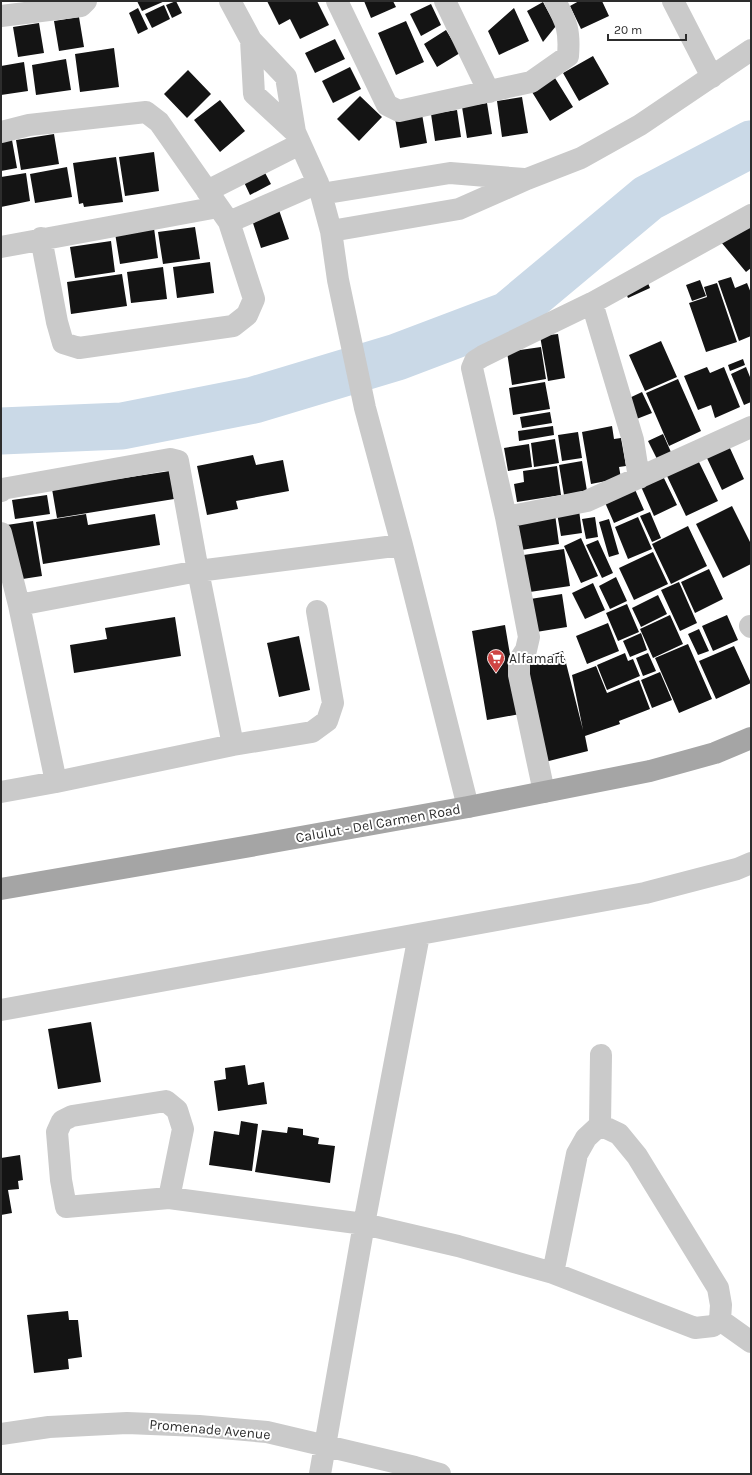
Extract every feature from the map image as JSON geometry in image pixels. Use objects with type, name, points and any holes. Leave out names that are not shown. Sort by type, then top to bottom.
[{"type":"main road","name":"Calulut - Del Carmen Road","points":[[1,889],[468,807],[650,771],[715,753],[751,738]]},
{"type":"street","points":[[2,14],[81,6],[86,1]]},
{"type":"street","points":[[230,1],[251,40],[286,77],[298,138],[320,189],[331,231],[338,280],[365,408],[402,545],[468,807]]},
{"type":"street","points":[[337,1],[388,105],[399,111],[531,82],[568,56],[570,39],[566,23],[555,1]]},
{"type":"street","points":[[444,1],[489,92]]},
{"type":"street","points":[[673,1],[712,77]]},
{"type":"street","points":[[251,40],[254,94],[298,138]]},
{"type":"street","points":[[331,231],[459,209],[528,179],[582,158],[640,124],[751,50]]},
{"type":"street","points":[[1,132],[29,126],[146,112],[159,122],[218,207],[254,299],[247,315],[233,326],[79,348],[63,343],[57,322],[41,238]]},
{"type":"street","points":[[218,207],[298,138]]},
{"type":"street","points":[[1,246],[320,189],[450,173],[528,179]]},
{"type":"street","points":[[544,792],[519,675],[519,661],[526,650],[529,637],[506,517],[472,368],[475,361],[483,356],[592,304],[751,216]]},
{"type":"street","points":[[592,304],[633,440],[639,478]]},
{"type":"street","points":[[506,517],[587,501],[751,427]]},
{"type":"street","points":[[1,491],[2,489],[170,460],[178,461],[198,571],[233,745]]},
{"type":"street","points":[[1,533],[19,605],[56,782]]},
{"type":"street","points":[[19,605],[198,571],[402,545]]},
{"type":"street","points":[[1,792],[233,745],[312,732],[327,721],[333,703],[317,611]]},
{"type":"street","points":[[1,1010],[645,893],[737,869],[751,863]]},
{"type":"street","points":[[320,1474],[364,1224],[419,935]]},
{"type":"street","points":[[553,1273],[577,1154],[586,1138],[600,1125],[601,1055]]},
{"type":"street","points":[[169,1198],[183,1128],[177,1110],[166,1100],[72,1116],[62,1121],[57,1132],[61,1180],[66,1207],[169,1198],[364,1224],[458,1246],[553,1273],[696,1328],[713,1326],[720,1320],[721,1305],[718,1288],[636,1156],[619,1134],[600,1125]]},
{"type":"street","points":[[720,1320],[751,1342]]},
{"type":"street","name":"Promenade Avenue","points":[[1,1434],[49,1427],[127,1423],[192,1425],[267,1432],[440,1474]]},
{"type":"building","points":[[137,1],[165,1],[142,11]]},
{"type":"building","points":[[176,1],[182,13],[172,18],[166,5]]},
{"type":"building","points":[[267,1],[317,1],[329,25],[300,39],[290,19],[279,25]]},
{"type":"building","points":[[364,1],[393,1],[396,7],[371,18]]},
{"type":"building","points":[[579,1],[602,1],[609,16],[581,29],[570,6]]},
{"type":"building","points":[[543,2],[556,26],[543,42],[527,11]]},
{"type":"building","points":[[431,4],[441,25],[421,36],[410,14]]},
{"type":"building","points":[[164,5],[170,19],[152,28],[145,14]]},
{"type":"building","points":[[138,8],[148,29],[138,34],[129,13]]},
{"type":"building","points":[[514,8],[529,41],[499,55],[488,31]]},
{"type":"building","points":[[79,17],[84,47],[59,51],[54,21]]},
{"type":"building","points":[[406,21],[424,62],[396,75],[378,33]]},
{"type":"building","points":[[39,23],[44,53],[18,57],[13,27]]},
{"type":"building","points":[[446,30],[460,53],[437,67],[424,44]]},
{"type":"building","points":[[335,39],[345,59],[315,73],[305,53]]},
{"type":"building","points":[[114,48],[119,87],[80,92],[75,54]]},
{"type":"building","points":[[593,56],[609,84],[579,101],[563,73]]},
{"type":"building","points":[[66,59],[71,90],[36,95],[32,65]]},
{"type":"building","points":[[24,62],[28,91],[1,95],[1,66]]},
{"type":"building","points":[[350,67],[361,89],[333,103],[322,81]]},
{"type":"building","points":[[188,70],[211,94],[187,118],[164,94]]},
{"type":"building","points":[[555,78],[573,107],[550,121],[532,92]]},
{"type":"building","points":[[360,96],[382,117],[359,141],[337,119]]},
{"type":"building","points":[[522,97],[528,133],[502,137],[497,101]]},
{"type":"building","points":[[220,100],[245,131],[220,152],[194,120]]},
{"type":"building","points":[[487,103],[492,134],[467,138],[462,107]]},
{"type":"building","points":[[457,110],[461,137],[435,141],[431,114]]},
{"type":"building","points":[[422,114],[427,143],[400,148],[395,118]]},
{"type":"building","points":[[54,134],[59,164],[21,170],[16,140]]},
{"type":"building","points":[[12,140],[17,168],[1,171],[1,142]]},
{"type":"building","points":[[154,152],[159,191],[125,196],[119,157]]},
{"type":"building","points":[[116,157],[123,202],[84,207],[83,203],[79,204],[73,163]]},
{"type":"building","points":[[67,167],[72,197],[35,203],[30,174]]},
{"type":"building","points":[[263,169],[271,184],[250,195],[243,180]]},
{"type":"building","points":[[26,173],[30,201],[1,207],[1,177]]},
{"type":"building","points":[[279,210],[289,239],[261,248],[252,220]]},
{"type":"building","points":[[751,226],[751,268],[746,272],[721,242]]},
{"type":"building","points":[[195,227],[200,259],[163,264],[158,232]]},
{"type":"building","points":[[154,228],[158,258],[120,264],[115,233]]},
{"type":"building","points":[[111,241],[115,272],[75,278],[70,247]]},
{"type":"building","points":[[210,262],[214,293],[177,298],[173,267]]},
{"type":"building","points":[[163,267],[167,299],[131,303],[127,272]]},
{"type":"building","points":[[122,274],[127,306],[71,314],[67,282]]},
{"type":"building","points":[[645,276],[650,288],[628,298],[623,286]]},
{"type":"building","points":[[731,277],[735,288],[747,283],[751,293],[751,336],[739,341],[718,281]]},
{"type":"building","points":[[700,280],[706,296],[692,301],[686,285]]},
{"type":"building","points":[[717,283],[737,342],[706,352],[689,303],[707,297],[704,287]]},
{"type":"building","points":[[558,334],[565,378],[548,381],[540,336]]},
{"type":"building","points":[[661,341],[677,377],[645,391],[629,355]]},
{"type":"building","points":[[541,347],[546,379],[512,385],[507,352]]},
{"type":"building","points":[[743,359],[745,365],[730,371],[728,365]]},
{"type":"building","points":[[707,367],[710,373],[724,367],[740,407],[715,418],[711,405],[698,410],[684,376]]},
{"type":"building","points":[[746,367],[750,377],[751,376],[751,402],[744,405],[731,374]]},
{"type":"building","points":[[678,379],[701,431],[669,446],[646,393]]},
{"type":"building","points":[[545,382],[550,409],[513,415],[509,388]]},
{"type":"building","points":[[642,392],[652,413],[634,420],[625,400]]},
{"type":"building","points":[[550,412],[552,423],[522,428],[520,417]]},
{"type":"building","points":[[553,426],[554,435],[519,441],[518,431]]},
{"type":"building","points":[[612,426],[614,439],[621,438],[626,466],[619,467],[621,478],[591,484],[582,432]]},
{"type":"building","points":[[578,432],[582,458],[562,461],[558,435]]},
{"type":"building","points":[[663,434],[674,459],[660,465],[648,441]]},
{"type":"building","points":[[555,439],[559,463],[534,467],[531,443]]},
{"type":"building","points":[[529,444],[532,467],[508,471],[504,448]]},
{"type":"building","points":[[729,446],[744,479],[722,490],[706,456]]},
{"type":"building","points":[[253,455],[256,465],[283,460],[289,491],[236,501],[238,509],[207,515],[197,466]]},
{"type":"building","points":[[698,460],[718,501],[686,516],[667,476]]},
{"type":"building","points":[[582,461],[587,491],[564,495],[559,465]]},
{"type":"building","points":[[557,466],[561,495],[517,502],[514,484],[524,482],[523,471]]},
{"type":"building","points":[[170,471],[174,499],[57,518],[52,489]]},
{"type":"building","points":[[661,472],[677,505],[654,516],[639,482]]},
{"type":"building","points":[[633,485],[644,510],[614,523],[603,498]]},
{"type":"building","points":[[47,495],[50,514],[15,519],[12,500]]},
{"type":"building","points":[[732,506],[751,544],[751,564],[723,578],[696,524]]},
{"type":"building","points":[[579,510],[582,533],[561,536],[557,513]]},
{"type":"building","points":[[650,512],[661,538],[652,542],[640,516]]},
{"type":"building","points":[[86,514],[88,525],[155,514],[160,545],[43,564],[36,522]]},
{"type":"building","points":[[555,514],[559,544],[515,551],[510,521]]},
{"type":"building","points":[[595,517],[598,537],[586,539],[582,519]]},
{"type":"building","points":[[638,517],[652,549],[628,559],[615,527]]},
{"type":"building","points":[[609,519],[619,554],[609,557],[599,522]]},
{"type":"building","points":[[33,521],[42,576],[16,580],[7,525]]},
{"type":"building","points":[[688,526],[707,566],[671,584],[652,544]]},
{"type":"building","points":[[581,538],[598,576],[581,583],[564,546]]},
{"type":"building","points":[[598,540],[613,573],[602,578],[586,545]]},
{"type":"building","points":[[564,549],[570,586],[523,593],[517,556]]},
{"type":"building","points":[[653,552],[668,584],[634,600],[619,568]]},
{"type":"building","points":[[709,569],[723,599],[695,613],[681,582]]},
{"type":"building","points":[[616,577],[627,601],[610,609],[599,586]]},
{"type":"building","points":[[679,582],[697,623],[680,631],[661,590]]},
{"type":"building","points":[[593,583],[605,610],[585,619],[572,593]]},
{"type":"building","points":[[562,594],[567,627],[530,633],[524,600]]},
{"type":"building","points":[[658,595],[667,614],[641,627],[632,608]]},
{"type":"building","points":[[627,604],[639,632],[618,641],[606,613]]},
{"type":"building","points":[[670,615],[683,644],[653,658],[640,629]]},
{"type":"building","points":[[727,615],[738,640],[713,651],[702,626]]},
{"type":"building","points":[[175,617],[181,656],[74,673],[70,645],[107,639],[105,628]]},
{"type":"building","points":[[608,623],[619,651],[587,664],[576,636]]},
{"type":"building","name":"Alfamart","points":[[505,625],[520,714],[487,720],[472,631]]},
{"type":"building","points":[[699,629],[709,651],[698,655],[688,634]]},
{"type":"building","points":[[641,633],[647,650],[630,657],[623,641]]},
{"type":"building","points":[[299,636],[310,690],[279,697],[267,643]]},
{"type":"building","points":[[688,644],[712,699],[679,713],[655,658]]},
{"type":"building","points":[[734,646],[751,683],[716,699],[699,661]]},
{"type":"building","points":[[563,651],[583,730],[572,675],[596,666],[607,693],[639,680],[650,709],[619,721],[620,724],[585,736],[588,751],[545,762],[527,663]]},
{"type":"building","points":[[625,653],[628,661],[633,659],[640,676],[607,690],[597,665]]},
{"type":"building","points":[[648,653],[656,671],[643,676],[636,658]]},
{"type":"building","points":[[660,672],[672,700],[652,708],[641,680]]},
{"type":"building","points":[[91,1022],[101,1082],[58,1089],[48,1029]]},
{"type":"building","points":[[245,1065],[248,1085],[264,1082],[267,1104],[218,1111],[214,1081],[226,1079],[225,1068]]},
{"type":"building","points":[[241,1121],[258,1124],[252,1171],[209,1165],[214,1131],[239,1135]]},
{"type":"building","points":[[288,1127],[303,1129],[303,1135],[319,1138],[318,1144],[335,1146],[330,1183],[255,1172],[262,1130],[287,1133]]},
{"type":"building","points":[[20,1155],[23,1180],[18,1181],[19,1189],[8,1190],[12,1213],[1,1215],[1,1158]]},
{"type":"building","points":[[68,1311],[69,1320],[78,1320],[82,1357],[68,1359],[69,1369],[34,1373],[27,1315]]},
{"type":"waterway","points":[[1,431],[122,426],[254,400],[397,357],[508,315],[648,198],[751,144]]},
{"type":"place","name":"Alfamart","points":[[496,673]]}]
